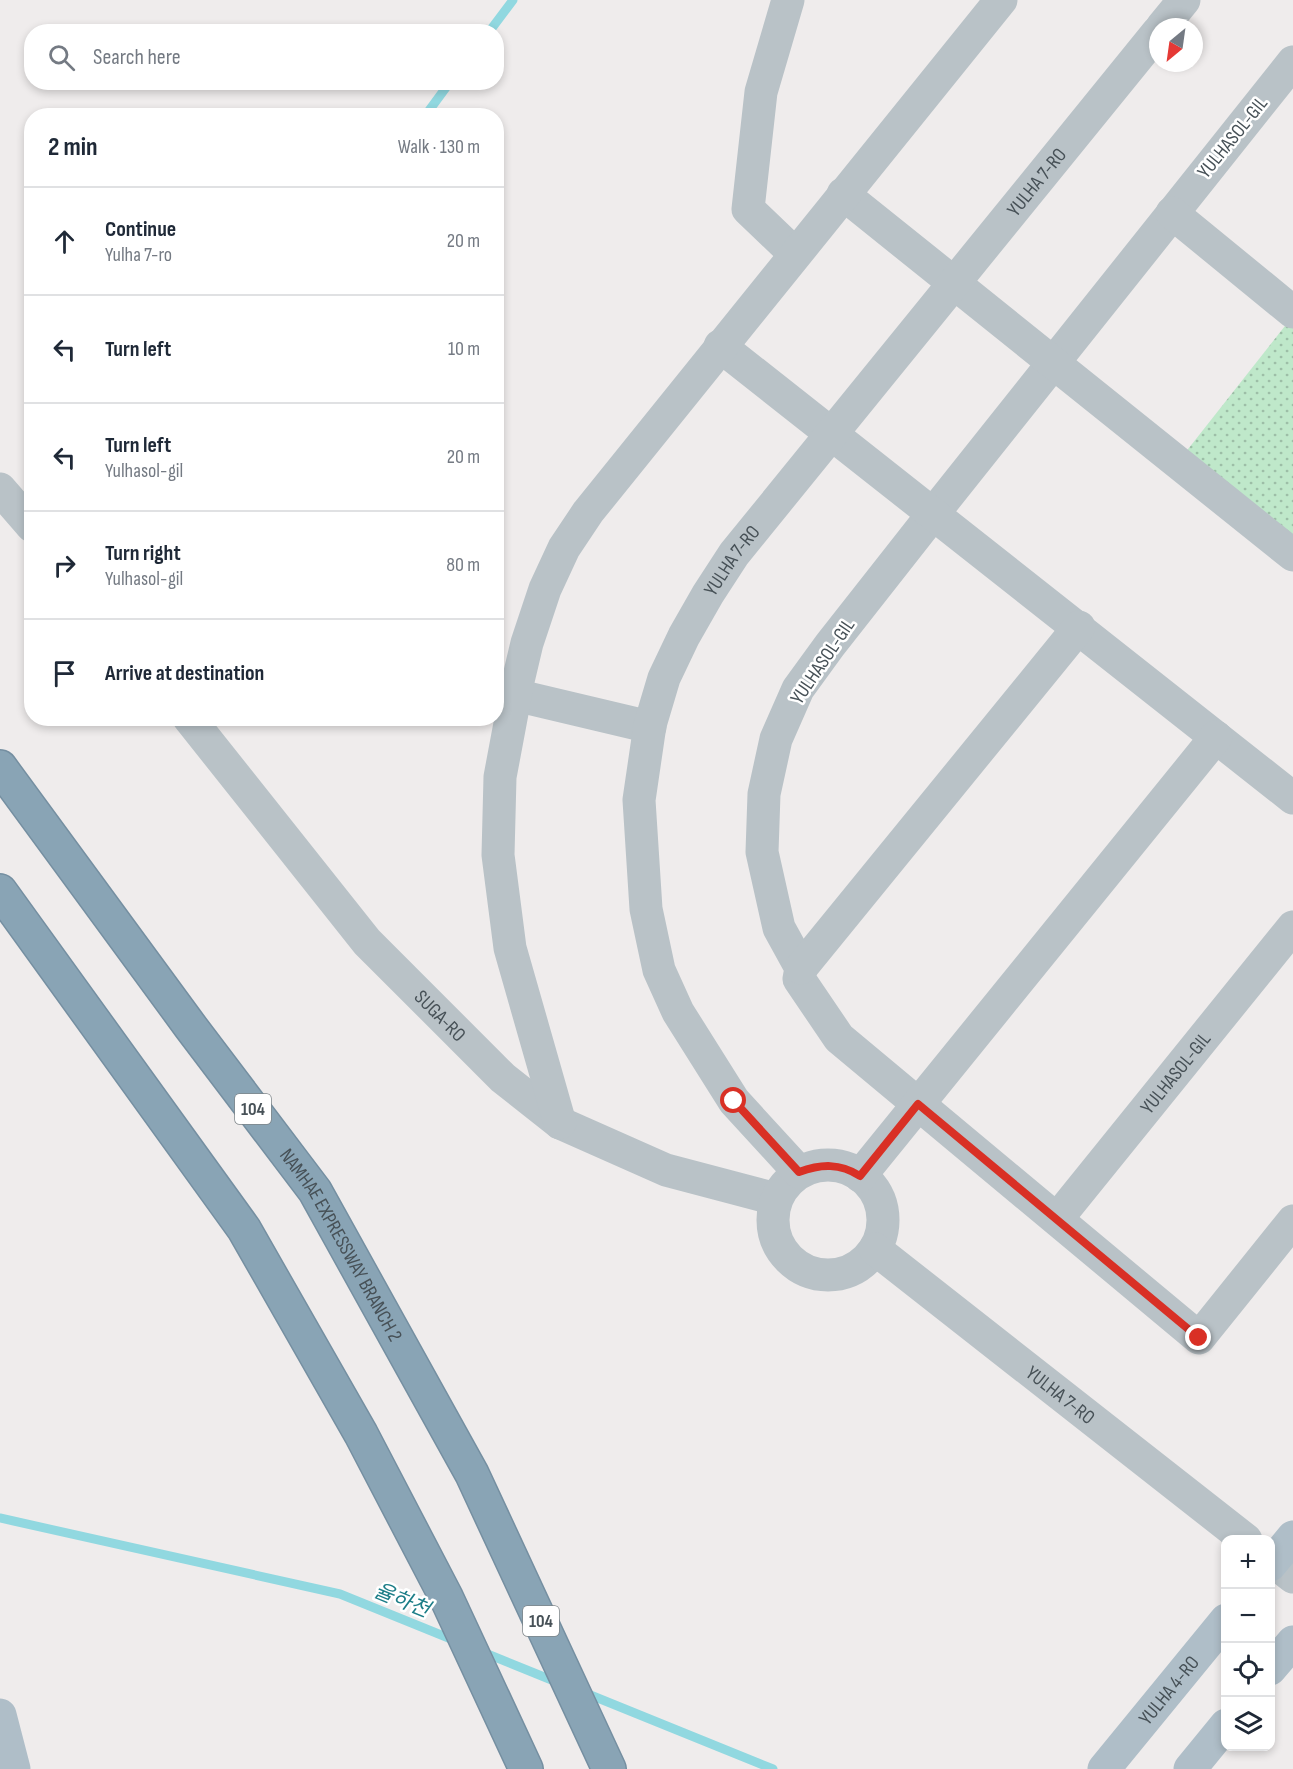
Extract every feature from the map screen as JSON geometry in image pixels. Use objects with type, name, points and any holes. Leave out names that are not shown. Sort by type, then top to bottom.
[{"type":"highway","name":"NAMHAE EXPRESSWAY BRANCH 2","points":[[0,767],[315,1191],[472,1474],[609,1769]]},
{"type":"highway","points":[[0,891],[244,1229],[361,1434],[446,1597],[526,1769]]},
{"type":"main road","name":"YULHA 4-RO","points":[[1108,1765],[1221,1626]]},
{"type":"main road","points":[[1275,1664],[1293,1641]]},
{"type":"main road","points":[[0,1715],[14,1769]]},
{"type":"main road","points":[[1190,1769],[1221,1731]]},
{"type":"street","points":[[788,0],[761,92],[748,209],[795,254]]},
{"type":"street","points":[[560,1123],[510,948],[498,855],[500,777],[527,643],[544,589],[564,548],[588,512],[1001,0]]},
{"type":"street","name":"YULHA 7-RO","points":[[799,1172],[734,1101],[678,1012],[660,970],[646,909],[639,800],[650,727],[664,678],[708,594],[735,554],[1170,13]]},
{"type":"street","name":"YULHASOL-GIL","points":[[1293,62],[1053,362],[830,645],[798,689],[776,739],[764,794],[762,852],[779,928],[801,968],[800,980],[839,1038],[1199,1338],[1293,1221]]},
{"type":"street","points":[[843,195],[1293,555]]},
{"type":"street","points":[[1172,213],[1293,312]]},
{"type":"street","points":[[720,346],[1293,798]]},
{"type":"street","points":[[0,489],[24,516]]},
{"type":"street","points":[[801,968],[1079,627]]},
{"type":"street","points":[[515,695],[650,727]]},
{"type":"street","name":"SUGA-RO","points":[[195,726],[368,942],[502,1077],[560,1123],[666,1170],[776,1199]]},
{"type":"street","points":[[860,1176],[1216,737]]},
{"type":"street","name":"YULHASOL-GIL","points":[[1057,1219],[1293,927]]},
{"type":"street","points":[[834,1165],[851,1170],[860,1176],[866,1180],[877,1196],[883,1214],[882,1232],[875,1250],[862,1263],[846,1273],[828,1276],[809,1272],[794,1263],[781,1251],[774,1234],[772,1216],[776,1199],[786,1184],[799,1172],[816,1166],[834,1165]]},
{"type":"street","name":"YULHA 7-RO","points":[[875,1250],[1241,1535]]},
{"type":"green space","points":[[1293,318],[1293,548],[1181,458]]},
{"type":"waterway","points":[[495,24],[513,0]]},
{"type":"waterway","points":[[431,108],[444,90]]},
{"type":"waterway","name":"율하천","points":[[0,1518],[340,1594],[456,1641]]},
{"type":"waterway","name":"율하천","points":[[480,1651],[559,1683]]},
{"type":"waterway","name":"율하천","points":[[583,1692],[773,1769]]},
{"type":"route","points":[[734,1101],[799,1172],[816,1166],[834,1165],[851,1170],[860,1176],[918,1104],[1199,1338]]}]
